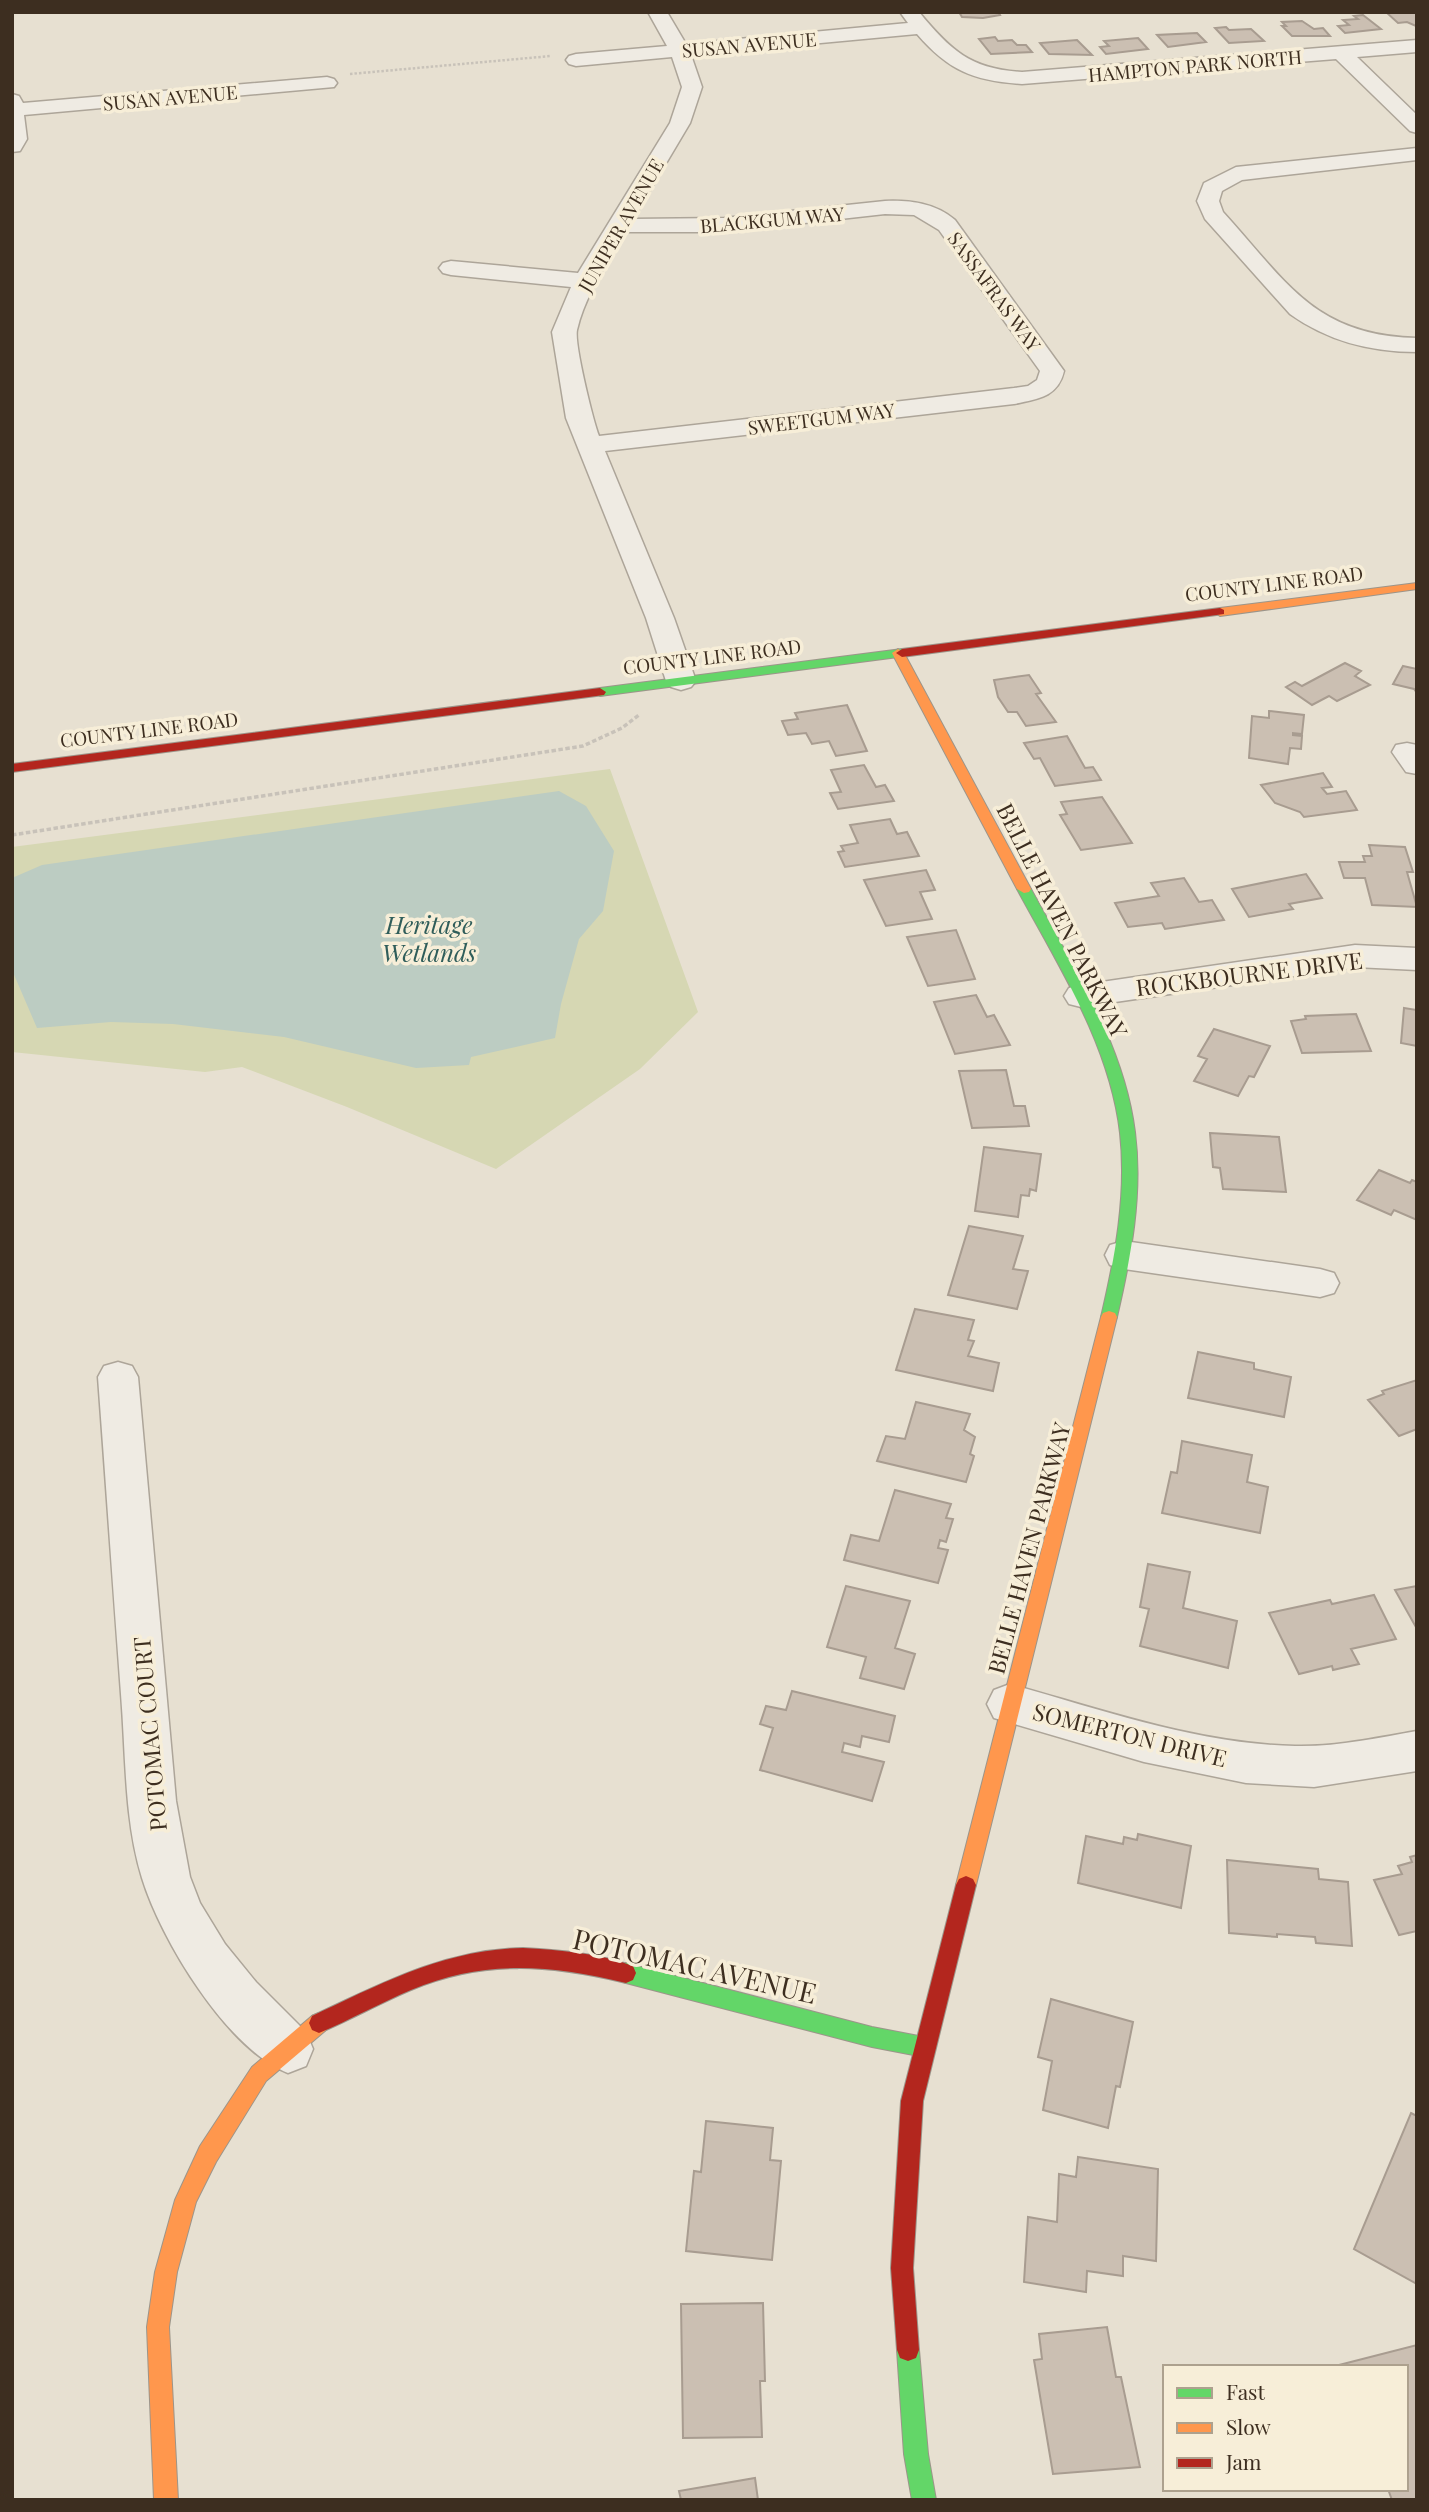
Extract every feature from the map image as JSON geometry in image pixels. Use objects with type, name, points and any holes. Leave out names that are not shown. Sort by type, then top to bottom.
[{"type":"street","name":"JUNIPER AVENUE","points":[[657,12],[680,51],[692,88],[680,123],[585,281],[564,332],[579,418],[660,618],[681,681]]},
{"type":"street","name":"SUSAN AVENUE","points":[[576,60],[680,51],[915,20]]},
{"type":"street","name":"HAMPTON PARK NORTH","points":[[915,20],[948,58],[973,71],[1008,78],[1048,78],[1417,46]]},
{"type":"street","points":[[1340,52],[1417,127]]},
{"type":"street","name":"SUSAN AVENUE","points":[[13,107],[327,83]]},
{"type":"street","points":[[12,146],[16,139],[13,107]]},
{"type":"street","points":[[1417,154],[1236,174],[1213,188],[1208,201],[1213,214],[1298,309],[1313,320],[1356,338],[1417,345]]},
{"type":"street","name":"BLACKGUM WAY","points":[[620,225],[653,228],[709,226],[884,208],[924,210]]},
{"type":"street","name":"SASSAFRAS WAY","points":[[924,210],[939,217],[947,225],[1045,359],[1052,371],[1049,383]]},
{"type":"street","points":[[451,268],[585,281]]},
{"type":"street","name":"SWEETGUM WAY","points":[[591,444],[1014,396],[1036,392],[1049,383]]},
{"type":"street","name":"COUNTY LINE ROAD","points":[[12,768],[1417,586]]},
{"type":"street","name":"BELLE HAVEN PARKWAY","points":[[898,653],[1099,1034],[1122,1107],[1130,1176],[1124,1255],[1086,1419],[1010,1704],[912,2101],[902,2269],[916,2454],[924,2500]]},
{"type":"street","name":"ROCKBOURNE DRIVE","points":[[1081,996],[1355,956],[1417,959]]},
{"type":"street","points":[[1124,1255],[1320,1283]]},
{"type":"street","name":"POTOMAC COURT","points":[[118,1377],[150,1776],[159,1844],[172,1898],[201,1949],[255,2018],[288,2049]]},
{"type":"street","name":"SOMERTON DRIVE","points":[[1010,1704],[1194,1754],[1281,1767],[1342,1764],[1417,1751]]},
{"type":"street","name":"POTOMAC AVENUE","points":[[166,2500],[158,2327],[166,2272],[186,2200],[208,2154],[259,2074],[314,2025],[422,1976],[487,1959],[551,1958],[607,1968],[754,2004],[872,2037],[924,2047]]},
{"type":"path","points":[[327,83],[332,75],[553,55],[576,60]]},
{"type":"path","points":[[12,835],[583,746],[622,728],[681,681]]},
{"type":"green space","name":"Heritage Wetlands","points":[[610,769],[698,1012],[640,1069],[496,1169],[242,1067],[205,1072],[12,1052],[12,847]]},
{"type":"water","name":"Heritage Wetlands","points":[[559,791],[586,806],[614,851],[603,911],[579,939],[561,1004],[555,1038],[471,1057],[469,1065],[416,1068],[284,1037],[173,1024],[111,1022],[37,1028],[12,970],[12,878],[42,865]]},
{"type":"building","points":[[959,12],[998,12],[1000,15],[983,18],[962,17]]},
{"type":"building","points":[[1417,12],[1416,26],[1407,22],[1398,23],[1387,13]]},
{"type":"building","points":[[1363,15],[1381,29],[1345,33],[1338,26],[1349,25],[1343,20],[1358,19],[1354,16]]},
{"type":"building","points":[[1302,21],[1314,29],[1323,28],[1330,36],[1292,36],[1282,26],[1286,26],[1282,22]]},
{"type":"building","points":[[1226,27],[1229,30],[1251,29],[1264,41],[1229,43],[1215,28]]},
{"type":"building","points":[[1197,33],[1206,42],[1168,47],[1157,35]]},
{"type":"building","points":[[995,37],[998,41],[1012,40],[1017,45],[1026,45],[1032,52],[991,54],[979,39]]},
{"type":"building","points":[[1138,38],[1148,49],[1106,54],[1100,47],[1109,46],[1104,41]]},
{"type":"building","points":[[1077,40],[1092,55],[1049,54],[1040,43]]},
{"type":"building","points":[[1345,663],[1361,671],[1355,676],[1370,685],[1337,701],[1329,696],[1312,705],[1286,687],[1295,682],[1302,686]]},
{"type":"building","points":[[1403,666],[1417,669],[1417,693],[1414,689],[1393,684]]},
{"type":"building","points":[[1029,675],[1041,693],[1036,694],[1056,722],[1026,726],[1017,712],[1008,712],[998,697],[994,680]]},
{"type":"building","points":[[847,705],[867,751],[836,756],[829,741],[812,744],[806,733],[788,735],[782,721],[798,719],[795,713]]},
{"type":"building","points":[[1269,711],[1304,715],[1302,734],[1293,733],[1302,736],[1301,749],[1290,748],[1288,764],[1249,758],[1252,716],[1269,718]]},
{"type":"building","points":[[1067,736],[1085,768],[1093,767],[1101,780],[1055,786],[1040,758],[1034,759],[1024,743]]},
{"type":"building","points":[[864,765],[876,787],[885,785],[894,801],[838,809],[830,793],[841,792],[831,770]]},
{"type":"building","points":[[1323,773],[1332,787],[1322,788],[1327,794],[1346,791],[1357,810],[1304,817],[1300,812],[1275,803],[1261,785]]},
{"type":"building","points":[[1102,797],[1132,843],[1081,850],[1060,815],[1067,814],[1061,802]]},
{"type":"building","points":[[890,819],[897,834],[907,832],[919,856],[845,867],[838,852],[844,851],[841,846],[858,843],[850,825]]},
{"type":"building","points":[[1369,845],[1405,847],[1413,872],[1407,872],[1417,907],[1372,905],[1365,878],[1344,878],[1339,862],[1365,862],[1363,856],[1372,856]]},
{"type":"building","points":[[926,870],[935,890],[920,892],[932,919],[886,926],[864,880]]},
{"type":"building","points":[[1306,874],[1322,898],[1289,904],[1293,909],[1249,917],[1232,889]]},
{"type":"building","points":[[1184,878],[1199,902],[1212,900],[1224,920],[1165,929],[1162,923],[1128,927],[1115,903],[1159,896],[1151,883]]},
{"type":"building","points":[[956,930],[975,979],[928,986],[907,937]]},
{"type":"building","points":[[976,995],[987,1017],[994,1015],[1010,1045],[955,1054],[934,1002]]},
{"type":"building","points":[[1404,1008],[1417,1010],[1417,1046],[1401,1043]]},
{"type":"building","points":[[1356,1014],[1371,1051],[1302,1053],[1291,1021],[1306,1019],[1305,1016]]},
{"type":"building","points":[[1214,1029],[1270,1046],[1254,1077],[1249,1076],[1238,1096],[1194,1081],[1207,1059],[1198,1056]]},
{"type":"building","points":[[1006,1070],[1014,1106],[1025,1106],[1029,1126],[972,1128],[959,1071]]},
{"type":"building","points":[[1210,1133],[1279,1137],[1286,1192],[1223,1189],[1220,1168],[1213,1167]]},
{"type":"building","points":[[984,1147],[1041,1154],[1036,1191],[1030,1189],[1029,1196],[1021,1195],[1018,1217],[975,1211]]},
{"type":"building","points":[[1379,1170],[1410,1183],[1412,1180],[1417,1182],[1417,1220],[1394,1210],[1391,1215],[1357,1200]]},
{"type":"building","points":[[969,1226],[1023,1236],[1013,1269],[1028,1271],[1017,1309],[948,1295]]},
{"type":"building","points":[[915,1309],[974,1320],[968,1340],[974,1341],[968,1356],[999,1363],[993,1391],[896,1370]]},
{"type":"building","points":[[1198,1352],[1254,1363],[1254,1369],[1291,1377],[1284,1417],[1188,1398]]},
{"type":"building","points":[[1417,1380],[1417,1429],[1399,1436],[1368,1400],[1384,1394],[1382,1391]]},
{"type":"building","points":[[916,1402],[970,1414],[964,1430],[975,1437],[970,1454],[974,1456],[966,1482],[877,1461],[886,1436],[905,1439]]},
{"type":"building","points":[[1182,1441],[1252,1455],[1247,1482],[1268,1487],[1260,1533],[1162,1513],[1171,1472],[1177,1473]]},
{"type":"building","points":[[895,1490],[951,1504],[946,1518],[953,1519],[946,1542],[940,1540],[938,1548],[948,1550],[938,1583],[844,1560],[851,1535],[879,1541]]},
{"type":"building","points":[[1148,1564],[1190,1572],[1183,1608],[1237,1621],[1228,1668],[1140,1646],[1149,1609],[1140,1607]]},
{"type":"building","points":[[846,1586],[910,1601],[895,1648],[915,1654],[904,1689],[860,1678],[866,1657],[827,1647]]},
{"type":"building","points":[[1417,1586],[1417,1629],[1395,1590]]},
{"type":"building","points":[[1374,1595],[1396,1639],[1351,1649],[1359,1664],[1333,1670],[1332,1666],[1299,1674],[1269,1613],[1330,1600],[1332,1604]]},
{"type":"building","points":[[792,1691],[895,1716],[889,1742],[862,1736],[860,1747],[844,1743],[842,1752],[884,1762],[872,1801],[760,1770],[773,1728],[760,1724],[766,1706],[786,1710]]},
{"type":"building","points":[[1138,1834],[1191,1846],[1181,1908],[1078,1883],[1086,1836],[1123,1844],[1124,1837],[1137,1840]]},
{"type":"building","points":[[1417,1855],[1417,1931],[1399,1935],[1374,1880],[1402,1874],[1398,1866],[1412,1862],[1410,1857]]},
{"type":"building","points":[[1227,1860],[1318,1869],[1319,1879],[1348,1882],[1352,1946],[1316,1943],[1315,1937],[1229,1933]]},
{"type":"building","points":[[1051,1999],[1133,2022],[1120,2087],[1116,2086],[1108,2128],[1043,2110],[1052,2061],[1038,2057]]},
{"type":"building","points":[[1411,2113],[1417,2116],[1417,2284],[1354,2249]]},
{"type":"building","points":[[706,2121],[773,2128],[770,2160],[781,2161],[772,2260],[686,2251],[694,2171],[701,2172]]},
{"type":"building","points":[[1078,2157],[1158,2169],[1156,2261],[1123,2256],[1123,2276],[1087,2271],[1086,2292],[1024,2282],[1028,2217],[1057,2222],[1059,2174],[1076,2177]]},
{"type":"building","points":[[763,2303],[765,2381],[760,2381],[762,2437],[683,2438],[681,2304]]},
{"type":"building","points":[[1107,2327],[1116,2377],[1121,2377],[1140,2467],[1053,2474],[1034,2360],[1042,2359],[1039,2334]]},
{"type":"building","points":[[1417,2345],[1417,2500],[1392,2500],[1389,2491],[1408,2491],[1408,2365],[1339,2365]]},
{"type":"building","points":[[755,2478],[758,2500],[681,2500],[679,2491]]},
{"type":"traffic: fast","points":[[600,692],[902,653]]},
{"type":"traffic: fast","points":[[1024,889],[1094,1022],[1123,1106],[1129,1159],[1128,1212],[1109,1317]]},
{"type":"traffic: fast","points":[[626,1973],[872,2037],[924,2047]]},
{"type":"traffic: fast","points":[[908,2350],[916,2454],[924,2500]]},
{"type":"traffic: slow","points":[[1220,612],[1417,586]]},
{"type":"traffic: slow","points":[[898,653],[1024,889]]},
{"type":"traffic: slow","points":[[966,1885],[1109,1317]]},
{"type":"traffic: slow","points":[[166,2500],[158,2327],[166,2272],[186,2200],[208,2154],[259,2074],[319,2023]]},
{"type":"traffic: jam","points":[[902,653],[1220,612]]},
{"type":"traffic: jam","points":[[12,768],[600,692]]},
{"type":"traffic: jam","points":[[908,2350],[902,2268],[912,2101],[966,1885]]},
{"type":"traffic: jam","points":[[319,2023],[402,1984],[467,1962],[540,1958],[626,1973]]}]
